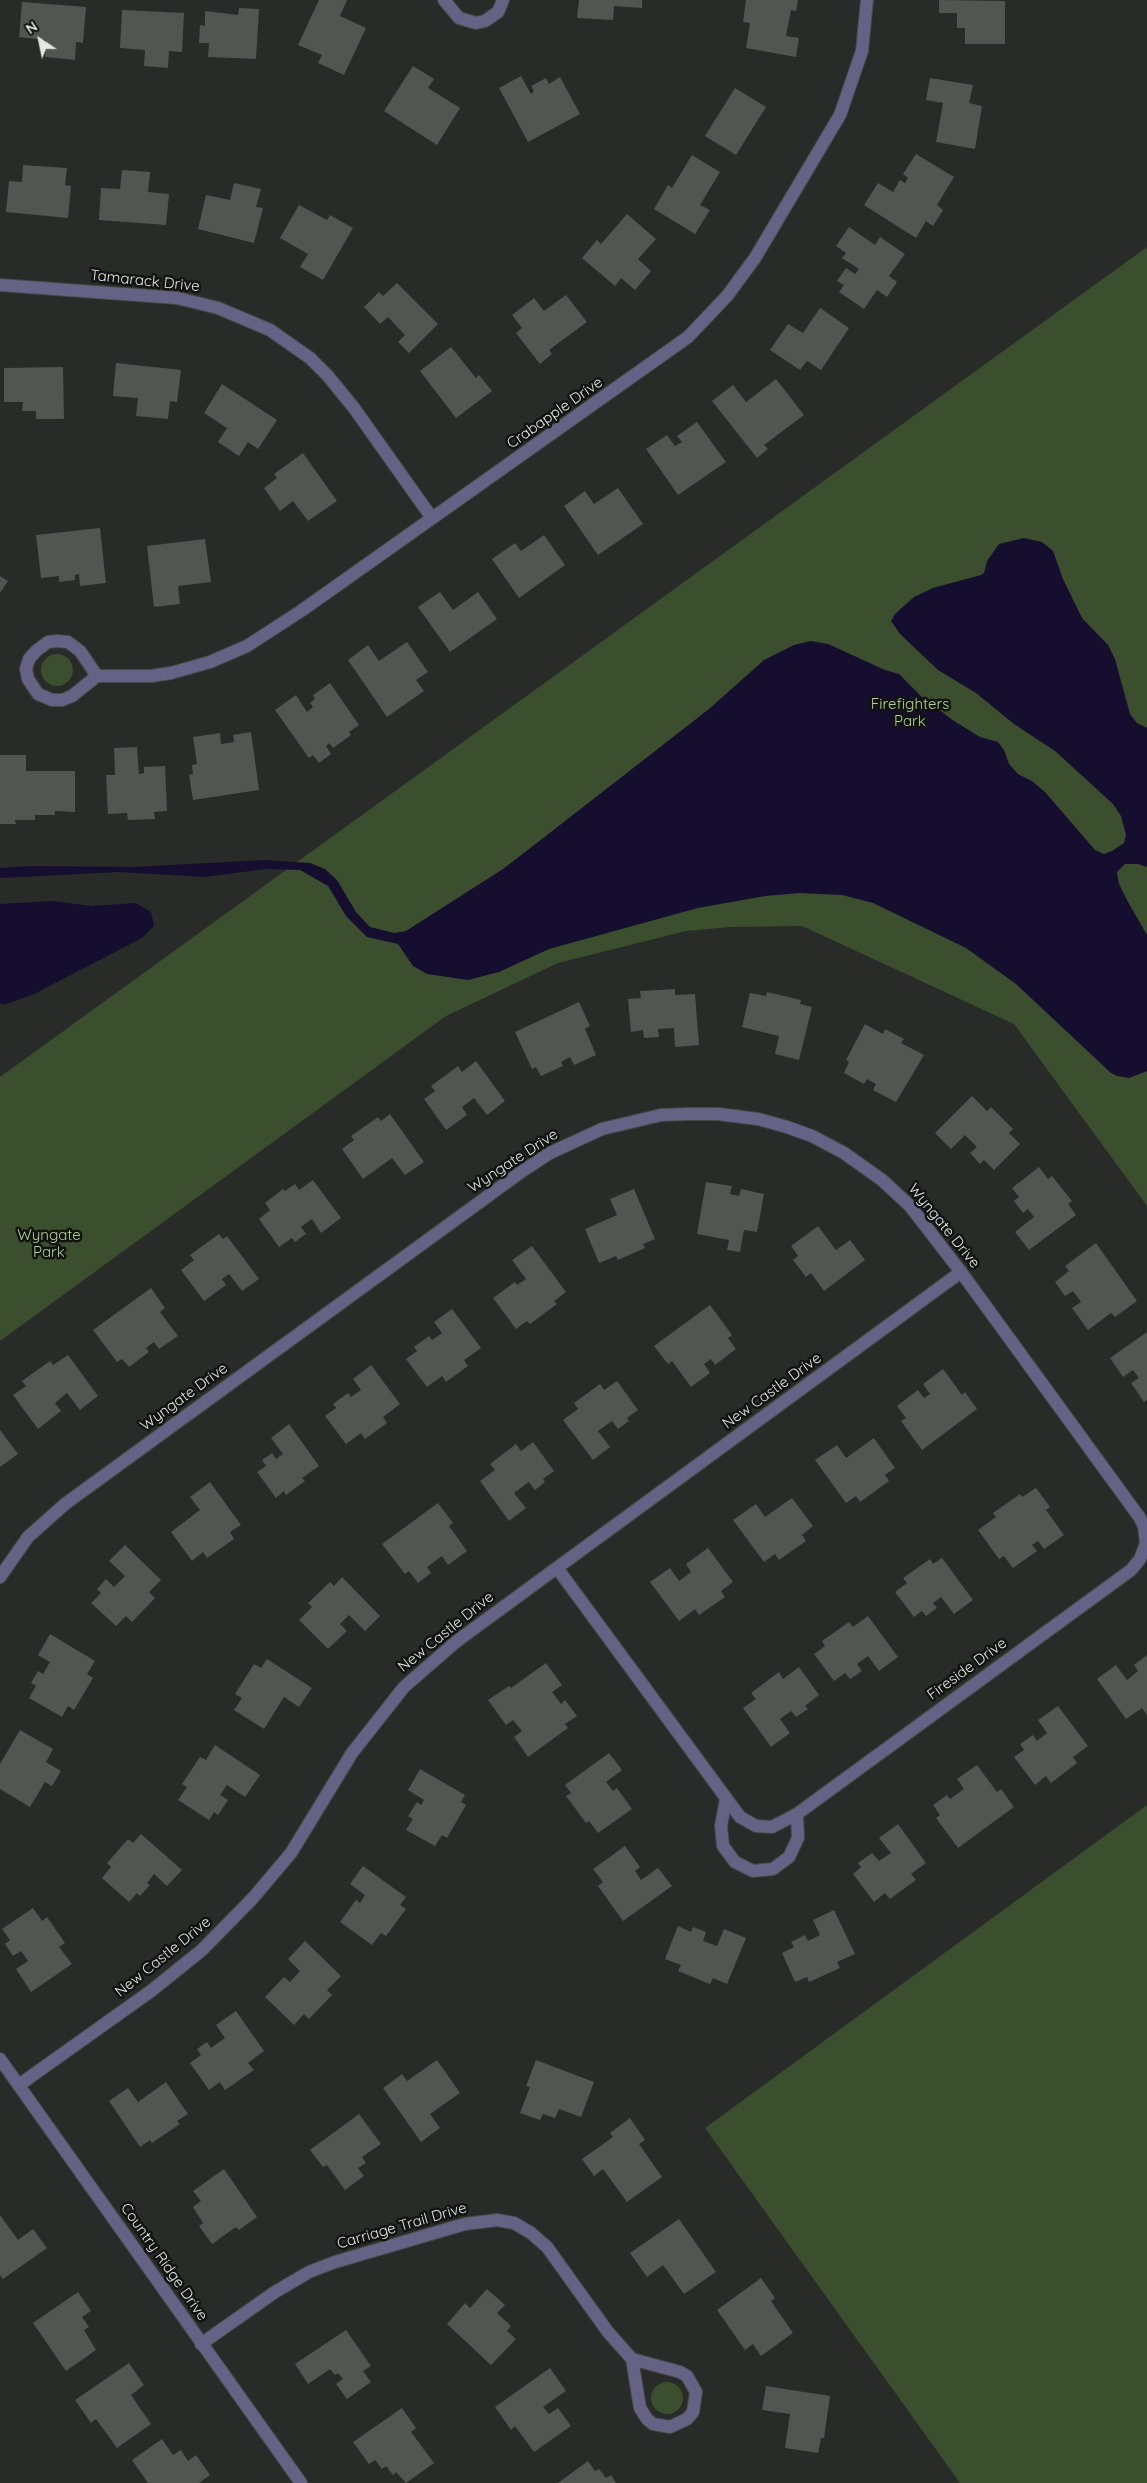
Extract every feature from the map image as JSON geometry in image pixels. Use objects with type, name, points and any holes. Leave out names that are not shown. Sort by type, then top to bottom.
[{"type":"street","points":[[444,0],[459,18],[476,23],[484,21],[498,12],[503,0]]},
{"type":"street","name":"Crabapple Drive","points":[[98,676],[151,676],[171,673],[230,654],[253,642],[301,611],[670,352],[705,321],[727,296],[768,238],[840,114],[862,51],[867,22],[867,0]]},
{"type":"street","name":"Tamarack Drive","points":[[0,285],[177,298],[218,308],[270,330],[304,353],[328,376],[354,408],[432,518]]},
{"type":"street","points":[[48,642],[68,642],[80,651],[98,676],[72,696],[62,700],[52,700],[33,688],[26,669],[29,659],[48,642]]},
{"type":"street","name":"Wyngate Drive","points":[[0,1577],[28,1537],[65,1504],[521,1172],[550,1153],[602,1129],[661,1115],[718,1114],[758,1120],[812,1136],[844,1153],[882,1180],[910,1206],[961,1272],[1140,1518],[1144,1526],[1146,1543]]},
{"type":"street","name":"New Castle Drive","points":[[19,2085],[150,1991],[202,1950],[253,1898],[291,1853],[352,1752],[404,1687],[457,1641],[961,1272]]},
{"type":"street","name":"Fireside Drive","points":[[557,1568],[726,1799],[740,1817],[756,1826],[778,1825],[797,1814],[1131,1570],[1140,1559],[1146,1543]]},
{"type":"street","points":[[726,1799],[721,1826],[723,1846],[735,1862],[753,1871],[773,1869],[789,1857],[798,1838],[797,1814]]},
{"type":"street","name":"Country Ridge Drive","points":[[0,2059],[301,2483]]},
{"type":"street","name":"Carriage Trail Drive","points":[[201,2344],[275,2292],[309,2272],[336,2262],[465,2224],[497,2220],[514,2223],[531,2232],[547,2247],[608,2332],[632,2359]]},
{"type":"street","points":[[632,2359],[680,2372],[687,2376],[696,2392],[693,2412],[687,2419],[670,2427],[653,2424],[643,2414],[637,2397],[632,2359]]},
{"type":"green space","name":"Firefighters Park","points":[[1147,247],[1147,1206],[1014,1024],[802,926],[730,927],[686,931],[558,963],[446,1016],[0,1341],[0,1077]]},
{"type":"green space","points":[[57,654],[68,659],[73,670],[68,681],[57,686],[46,681],[41,670],[46,659]]},
{"type":"green space","points":[[1147,1805],[1147,2483],[960,2483],[705,2128]]},
{"type":"green space","points":[[667,2382],[678,2387],[683,2398],[678,2409],[667,2414],[656,2409],[651,2398],[656,2387]]},
{"type":"shaded area","points":[[1024,538],[1042,542],[1053,551],[1063,579],[1082,618],[1108,645],[1115,659],[1130,714],[1137,723],[1147,728],[1147,867],[1138,864],[1125,864],[1117,872],[1119,884],[1147,935],[1147,1071],[1129,1078],[1111,1073],[1016,984],[966,948],[873,903],[842,895],[799,893],[765,896],[698,908],[549,949],[499,972],[468,980],[427,974],[413,966],[398,944],[367,937],[346,916],[328,886],[300,870],[266,869],[204,877],[119,872],[0,878],[0,868],[32,866],[134,867],[265,860],[310,863],[325,869],[337,880],[356,912],[370,927],[394,933],[406,931],[503,869],[709,709],[764,660],[794,645],[811,641],[828,644],[885,670],[899,674],[922,697],[954,721],[980,737],[998,742],[1004,750],[1009,764],[1018,774],[1032,781],[1045,792],[1095,850],[1104,854],[1124,843],[1126,835],[1121,816],[1113,804],[1055,751],[1014,724],[976,693],[938,670],[900,634],[891,621],[895,614],[914,597],[933,588],[981,575],[984,573],[987,561],[999,544]]},
{"type":"shaded area","points":[[53,901],[91,906],[136,903],[151,912],[154,926],[142,938],[32,995],[4,1005],[0,1003],[0,904]]},
{"type":"building","points":[[319,0],[347,0],[340,16],[366,28],[344,75],[318,63],[322,55],[298,45]]},
{"type":"building","points":[[579,0],[642,0],[642,8],[614,6],[613,20],[577,18]]},
{"type":"building","points":[[746,0],[798,0],[796,11],[791,10],[786,36],[799,38],[796,57],[746,48],[750,23],[743,22]]},
{"type":"building","points":[[939,0],[1005,1],[1005,44],[965,44],[965,28],[957,28],[957,13],[939,13]]},
{"type":"building","points":[[22,2],[86,7],[83,43],[76,42],[75,60],[45,57],[46,40],[19,37]]},
{"type":"building","points":[[239,8],[259,9],[256,59],[208,57],[209,43],[199,43],[200,25],[205,26],[205,11],[238,15]]},
{"type":"building","points":[[122,10],[184,13],[182,52],[169,51],[168,68],[144,66],[145,50],[120,48]]},
{"type":"building","points":[[413,66],[434,79],[428,88],[460,108],[437,145],[384,111]]},
{"type":"building","points":[[521,76],[531,94],[534,91],[531,86],[546,78],[549,84],[560,77],[580,114],[528,142],[499,88]]},
{"type":"building","points":[[930,78],[973,85],[969,103],[982,106],[975,149],[936,142],[943,103],[926,100]]},
{"type":"building","points":[[735,88],[766,107],[736,155],[705,136]]},
{"type":"building","points":[[916,154],[954,177],[937,205],[943,210],[933,226],[926,221],[916,238],[864,205],[878,183],[893,192],[900,180],[905,183],[908,178],[903,174]]},
{"type":"building","points":[[692,155],[720,172],[700,205],[710,210],[695,234],[654,209],[668,185],[672,188]]},
{"type":"building","points":[[23,165],[67,168],[65,185],[71,186],[68,218],[6,212],[9,181],[22,182]]},
{"type":"building","points":[[122,170],[150,172],[148,192],[169,194],[166,225],[99,220],[101,188],[120,189]]},
{"type":"building","points":[[234,183],[261,189],[256,207],[263,208],[254,243],[198,229],[206,195],[230,200]]},
{"type":"building","points":[[299,205],[327,220],[330,215],[353,228],[323,280],[300,267],[308,254],[280,238]]},
{"type":"building","points":[[627,214],[656,239],[638,259],[651,271],[635,290],[621,278],[615,286],[582,258],[597,240],[601,244]]},
{"type":"building","points":[[849,227],[875,245],[880,237],[905,254],[889,276],[897,282],[887,297],[877,290],[864,309],[839,292],[844,285],[837,281],[846,268],[855,274],[859,269],[842,258],[846,253],[836,246]]},
{"type":"building","points":[[397,283],[438,324],[409,353],[398,342],[405,335],[388,317],[380,324],[364,307],[379,292],[383,296]]},
{"type":"building","points":[[566,295],[587,322],[549,350],[552,354],[540,364],[516,333],[522,328],[512,315],[534,298],[544,311]]},
{"type":"building","points":[[820,308],[849,328],[821,370],[807,361],[800,370],[770,350],[788,324],[803,333]]},
{"type":"building","points":[[451,347],[476,378],[479,375],[492,391],[456,418],[420,371]]},
{"type":"building","points":[[116,363],[181,370],[177,402],[170,401],[168,419],[136,416],[138,398],[113,396]]},
{"type":"building","points":[[63,367],[64,419],[36,419],[36,411],[22,411],[23,402],[4,402],[4,368]]},
{"type":"building","points":[[776,379],[804,415],[764,445],[768,449],[757,458],[712,401],[733,385],[746,402]]},
{"type":"building","points":[[222,384],[277,420],[258,449],[248,442],[239,456],[218,442],[227,428],[204,413]]},
{"type":"building","points":[[697,422],[726,462],[678,495],[646,449],[667,435],[675,446],[682,442],[677,436]]},
{"type":"building","points":[[303,453],[337,501],[308,521],[293,501],[280,511],[264,488],[277,478],[274,474]]},
{"type":"building","points":[[618,488],[643,524],[598,555],[564,506],[585,491],[594,504]]},
{"type":"building","points":[[100,528],[106,583],[80,586],[79,574],[75,575],[75,580],[59,582],[59,576],[41,578],[36,535]]},
{"type":"building","points":[[544,535],[565,565],[519,598],[492,559],[515,543],[521,551]]},
{"type":"building","points":[[205,539],[211,582],[178,586],[180,604],[154,607],[147,546]]},
{"type":"building","points":[[0,576],[8,581],[0,593]]},
{"type":"building","points":[[440,592],[453,610],[478,592],[497,619],[450,652],[418,607]]},
{"type":"building","points":[[407,642],[428,672],[416,680],[424,691],[387,717],[348,660],[368,645],[379,661]]},
{"type":"building","points":[[330,683],[359,725],[349,732],[351,735],[333,748],[329,743],[326,746],[331,754],[319,763],[313,755],[309,758],[275,710],[296,695],[307,712],[313,707],[310,703],[315,699],[313,695]]},
{"type":"building","points":[[251,732],[259,790],[193,800],[189,775],[193,774],[192,765],[197,764],[193,737],[220,733],[221,744],[234,742],[233,735]]},
{"type":"building","points":[[137,747],[139,774],[144,773],[144,767],[165,766],[167,811],[154,812],[155,819],[128,820],[127,813],[108,814],[106,775],[115,775],[114,748]]},
{"type":"building","points":[[0,755],[26,755],[26,771],[75,771],[75,812],[55,811],[55,815],[35,815],[35,820],[15,820],[16,824],[0,824]]},
{"type":"building","points":[[675,989],[675,995],[695,994],[699,1045],[675,1047],[674,1028],[658,1029],[659,1037],[644,1038],[643,1030],[631,1032],[628,999],[641,998],[640,991]]},
{"type":"building","points":[[767,992],[801,1000],[800,1004],[812,1007],[799,1060],[775,1054],[779,1036],[742,1027],[750,993],[766,996]]},
{"type":"building","points":[[579,1002],[590,1026],[585,1029],[596,1055],[574,1065],[570,1057],[561,1062],[563,1066],[541,1076],[536,1067],[532,1069],[515,1032]]},
{"type":"building","points":[[865,1024],[883,1034],[885,1029],[904,1039],[901,1043],[924,1055],[896,1102],[873,1090],[876,1084],[867,1079],[864,1084],[844,1073],[849,1062],[846,1060]]},
{"type":"building","points":[[476,1061],[505,1101],[487,1115],[474,1098],[462,1107],[467,1115],[446,1130],[424,1099],[435,1091],[431,1086],[458,1066],[462,1072]]},
{"type":"building","points":[[972,1096],[987,1111],[991,1107],[1013,1129],[1009,1133],[1020,1144],[994,1170],[984,1160],[980,1164],[970,1153],[977,1147],[965,1135],[951,1149],[935,1133]]},
{"type":"building","points":[[390,1114],[424,1162],[405,1175],[392,1158],[363,1179],[342,1149],[354,1140],[351,1136],[378,1117],[381,1121]]},
{"type":"building","points":[[1039,1167],[1048,1179],[1052,1176],[1072,1201],[1068,1204],[1076,1215],[1029,1250],[1015,1232],[1034,1217],[1028,1209],[1023,1213],[1014,1201],[1019,1197],[1012,1188]]},
{"type":"building","points":[[313,1180],[341,1218],[321,1233],[312,1219],[301,1227],[306,1234],[295,1242],[292,1238],[279,1247],[259,1219],[270,1210],[265,1203],[283,1189],[285,1191],[295,1184],[299,1190]]},
{"type":"building","points":[[706,1182],[732,1186],[730,1194],[739,1196],[741,1189],[764,1194],[757,1232],[744,1230],[740,1252],[727,1250],[729,1240],[697,1234]]},
{"type":"building","points":[[634,1189],[655,1239],[643,1244],[645,1248],[618,1260],[616,1256],[599,1263],[585,1229],[617,1215],[610,1199]]},
{"type":"building","points":[[818,1226],[836,1250],[850,1240],[865,1260],[824,1291],[811,1273],[806,1277],[793,1260],[798,1256],[791,1246]]},
{"type":"building","points":[[219,1234],[223,1239],[227,1236],[259,1279],[242,1291],[229,1274],[222,1279],[226,1285],[204,1301],[181,1270],[194,1260],[190,1255]]},
{"type":"building","points":[[1096,1243],[1137,1301],[1115,1317],[1111,1313],[1088,1330],[1072,1308],[1081,1302],[1073,1291],[1065,1296],[1055,1282],[1069,1271],[1065,1266]]},
{"type":"building","points":[[532,1246],[566,1292],[554,1301],[557,1304],[530,1324],[527,1321],[516,1329],[493,1298],[515,1282],[517,1285],[526,1279],[512,1260]]},
{"type":"building","points":[[151,1288],[165,1308],[160,1312],[178,1336],[159,1349],[154,1342],[146,1348],[149,1352],[129,1367],[122,1359],[117,1362],[93,1330]]},
{"type":"building","points":[[710,1305],[732,1335],[728,1338],[736,1349],[715,1365],[711,1359],[704,1364],[710,1373],[691,1387],[672,1361],[668,1364],[654,1346]]},
{"type":"building","points":[[452,1309],[481,1348],[464,1360],[468,1366],[446,1382],[442,1376],[427,1387],[406,1359],[417,1351],[414,1347],[429,1336],[432,1340],[442,1333],[434,1322]]},
{"type":"building","points":[[1147,1332],[1147,1400],[1144,1402],[1131,1383],[1139,1378],[1133,1370],[1123,1377],[1110,1358]]},
{"type":"building","points":[[68,1355],[98,1396],[80,1410],[67,1393],[55,1403],[61,1411],[38,1429],[13,1395],[26,1386],[22,1381],[50,1361],[53,1365]]},
{"type":"building","points":[[371,1365],[400,1404],[383,1417],[387,1423],[365,1439],[361,1433],[346,1444],[325,1416],[336,1408],[333,1404],[348,1393],[351,1397],[361,1390],[353,1379]]},
{"type":"building","points":[[943,1369],[962,1395],[965,1392],[977,1409],[922,1450],[901,1421],[906,1418],[897,1406],[918,1390],[924,1398],[930,1394],[923,1384]]},
{"type":"building","points":[[617,1381],[638,1410],[627,1418],[629,1421],[618,1429],[612,1421],[598,1431],[610,1447],[593,1460],[563,1420],[578,1409],[574,1403],[600,1384],[604,1390]]},
{"type":"building","points":[[289,1424],[319,1466],[302,1478],[305,1481],[286,1495],[284,1491],[276,1498],[257,1472],[266,1466],[262,1460],[272,1453],[276,1459],[283,1454],[271,1438]]},
{"type":"building","points":[[0,1430],[18,1454],[0,1467]]},
{"type":"building","points":[[874,1438],[895,1468],[885,1475],[889,1481],[860,1502],[856,1496],[846,1503],[815,1460],[837,1445],[846,1458]]},
{"type":"building","points":[[533,1442],[554,1471],[543,1479],[545,1482],[535,1490],[529,1482],[514,1493],[526,1508],[509,1521],[480,1481],[495,1470],[490,1464],[516,1444],[521,1451]]},
{"type":"building","points":[[210,1482],[241,1525],[230,1532],[234,1539],[207,1558],[203,1552],[192,1561],[171,1532],[200,1510],[190,1497]]},
{"type":"building","points":[[1036,1488],[1050,1507],[1046,1510],[1064,1535],[1044,1549],[1038,1541],[1032,1545],[1037,1551],[1013,1568],[1004,1556],[999,1559],[978,1530],[996,1517],[993,1513],[1020,1494],[1022,1497]]},
{"type":"building","points":[[792,1498],[813,1526],[802,1535],[806,1541],[779,1560],[775,1554],[764,1562],[733,1520],[756,1504],[765,1517]]},
{"type":"building","points":[[438,1503],[453,1523],[449,1526],[467,1551],[448,1565],[442,1556],[427,1567],[431,1573],[418,1583],[409,1571],[405,1574],[382,1544]]},
{"type":"building","points":[[125,1545],[161,1580],[149,1592],[155,1598],[132,1622],[126,1616],[116,1626],[91,1603],[101,1593],[97,1589],[106,1579],[114,1587],[125,1576],[109,1561]]},
{"type":"building","points":[[708,1548],[733,1582],[721,1591],[725,1597],[699,1615],[695,1609],[679,1621],[650,1582],[670,1568],[679,1581],[691,1572],[686,1564]]},
{"type":"building","points":[[942,1558],[973,1600],[954,1614],[941,1597],[933,1603],[937,1608],[926,1616],[922,1611],[914,1617],[895,1592],[907,1583],[903,1578],[930,1559],[933,1564]]},
{"type":"building","points":[[342,1577],[380,1616],[365,1631],[349,1615],[340,1624],[347,1631],[328,1649],[299,1620],[312,1607],[308,1603],[330,1582],[334,1586]]},
{"type":"building","points":[[868,1616],[898,1657],[879,1671],[868,1656],[857,1664],[862,1671],[850,1679],[845,1673],[834,1681],[814,1654],[825,1646],[822,1641],[849,1622],[853,1627]]},
{"type":"building","points":[[50,1634],[95,1661],[87,1674],[93,1678],[74,1710],[68,1706],[62,1717],[29,1698],[36,1686],[31,1683],[38,1671],[43,1674],[50,1662],[38,1655]]},
{"type":"building","points":[[1147,1655],[1147,1715],[1142,1708],[1126,1719],[1097,1679],[1116,1665],[1127,1680],[1138,1671],[1134,1665]]},
{"type":"building","points":[[267,1659],[312,1688],[299,1707],[284,1697],[264,1729],[234,1710],[242,1698],[235,1694],[254,1664],[261,1668]]},
{"type":"building","points":[[546,1663],[562,1685],[552,1692],[561,1704],[565,1700],[577,1716],[565,1724],[568,1728],[528,1757],[514,1737],[522,1731],[513,1720],[506,1725],[488,1700],[509,1686],[511,1688]]},
{"type":"building","points":[[799,1667],[819,1695],[805,1706],[808,1709],[796,1717],[791,1711],[780,1719],[790,1733],[771,1747],[743,1708],[756,1699],[751,1693],[779,1672],[783,1679]]},
{"type":"building","points":[[1058,1706],[1088,1746],[1073,1757],[1077,1763],[1051,1783],[1046,1776],[1035,1785],[1014,1757],[1024,1750],[1020,1744],[1033,1735],[1037,1741],[1047,1733],[1038,1720]]},
{"type":"building","points":[[20,1730],[53,1749],[46,1762],[61,1771],[52,1786],[45,1782],[30,1807],[0,1789],[0,1764]]},
{"type":"building","points":[[215,1745],[260,1775],[245,1797],[227,1785],[220,1795],[228,1800],[218,1815],[214,1812],[209,1820],[178,1800],[187,1787],[182,1784],[200,1757],[206,1760]]},
{"type":"building","points":[[609,1753],[622,1770],[606,1782],[613,1791],[617,1788],[632,1809],[598,1833],[589,1821],[586,1823],[566,1796],[571,1793],[565,1785]]},
{"type":"building","points":[[977,1765],[997,1792],[1001,1789],[1014,1807],[958,1848],[936,1818],[940,1815],[933,1805],[947,1795],[950,1799],[964,1789],[957,1779]]},
{"type":"building","points":[[420,1769],[465,1795],[461,1802],[466,1805],[447,1838],[442,1835],[435,1846],[406,1830],[413,1819],[408,1816],[417,1802],[421,1805],[424,1800],[408,1790]]},
{"type":"building","points":[[898,1824],[926,1863],[911,1874],[916,1880],[890,1899],[885,1893],[874,1902],[853,1874],[861,1867],[858,1863],[872,1853],[879,1861],[891,1853],[879,1838]]},
{"type":"building","points":[[141,1834],[182,1870],[167,1886],[154,1874],[147,1883],[150,1885],[140,1896],[137,1893],[129,1902],[102,1878],[111,1867],[107,1863],[128,1839],[133,1843]]},
{"type":"building","points":[[625,1846],[640,1867],[635,1871],[641,1880],[658,1868],[672,1886],[623,1921],[598,1886],[603,1882],[593,1869]]},
{"type":"building","points":[[363,1866],[406,1897],[400,1905],[406,1909],[386,1936],[381,1933],[372,1945],[340,1922],[356,1900],[360,1903],[365,1895],[350,1884]]},
{"type":"building","points":[[33,1908],[42,1921],[47,1917],[65,1943],[59,1947],[72,1964],[31,1992],[16,1969],[28,1961],[21,1951],[13,1956],[5,1944],[10,1940],[2,1929]]},
{"type":"building","points":[[834,1910],[855,1954],[837,1962],[840,1968],[809,1982],[807,1977],[795,1982],[782,1953],[794,1947],[791,1942],[805,1935],[808,1941],[820,1935],[813,1920]]},
{"type":"building","points":[[678,1926],[691,1932],[693,1927],[706,1932],[703,1941],[717,1946],[724,1929],[746,1938],[727,1984],[713,1978],[710,1984],[678,1971],[681,1965],[665,1959]]},
{"type":"building","points":[[305,1941],[341,1976],[327,1990],[332,1995],[309,2019],[304,2014],[294,2025],[265,1997],[284,1977],[290,1982],[300,1971],[288,1959]]},
{"type":"building","points":[[236,2011],[264,2051],[248,2063],[254,2070],[225,2090],[220,2082],[209,2090],[190,2063],[201,2055],[197,2049],[207,2042],[211,2048],[225,2038],[216,2025]]},
{"type":"building","points":[[437,2060],[460,2093],[430,2114],[440,2128],[421,2142],[383,2088],[402,2074],[407,2081]]},
{"type":"building","points":[[536,2060],[594,2082],[581,2117],[559,2109],[555,2118],[543,2114],[540,2120],[520,2113],[530,2087],[526,2086]]},
{"type":"building","points":[[166,2082],[188,2114],[177,2121],[180,2124],[152,2143],[150,2140],[140,2147],[109,2101],[128,2088],[138,2102]]},
{"type":"building","points":[[359,2114],[381,2144],[362,2157],[366,2163],[358,2168],[364,2176],[345,2190],[327,2165],[323,2167],[310,2150]]},
{"type":"building","points":[[630,2118],[645,2140],[639,2144],[662,2177],[627,2202],[603,2169],[594,2176],[582,2159],[613,2137],[610,2133]]},
{"type":"building","points":[[224,2169],[257,2217],[239,2230],[236,2227],[212,2244],[199,2226],[203,2223],[193,2207],[201,2201],[193,2191]]},
{"type":"building","points":[[0,2215],[18,2240],[33,2229],[47,2248],[3,2279],[0,2275]]},
{"type":"building","points":[[679,2219],[716,2272],[684,2294],[663,2265],[647,2277],[630,2253]]},
{"type":"building","points":[[761,2278],[775,2298],[771,2301],[793,2333],[761,2356],[753,2344],[745,2350],[717,2310]]},
{"type":"building","points":[[487,2289],[505,2305],[497,2313],[511,2326],[507,2331],[516,2339],[491,2365],[447,2324],[465,2303],[470,2308]]},
{"type":"building","points":[[78,2292],[91,2311],[82,2317],[89,2327],[84,2330],[96,2350],[66,2371],[33,2323]]},
{"type":"building","points":[[346,2330],[371,2366],[363,2371],[371,2382],[347,2399],[336,2384],[343,2379],[338,2373],[335,2375],[330,2369],[308,2384],[295,2364]]},
{"type":"building","points":[[129,2363],[144,2385],[131,2395],[151,2424],[117,2448],[96,2419],[91,2423],[75,2400]]},
{"type":"building","points":[[550,2368],[566,2391],[543,2407],[549,2414],[558,2408],[571,2426],[534,2452],[515,2426],[511,2430],[495,2407]]},
{"type":"building","points":[[766,2386],[830,2396],[824,2438],[821,2438],[818,2453],[785,2448],[790,2414],[762,2410]]},
{"type":"building","points":[[402,2408],[416,2428],[411,2432],[434,2463],[406,2483],[396,2472],[393,2475],[386,2466],[382,2469],[375,2460],[369,2464],[353,2442]]},
{"type":"building","points":[[162,2439],[173,2455],[181,2450],[188,2461],[196,2455],[210,2475],[199,2483],[148,2483],[132,2460]]},
{"type":"building","points":[[588,2461],[595,2471],[599,2469],[606,2478],[611,2475],[616,2483],[558,2483]]},
{"type":"park label","name":"Wyngate Park","points":[[49,1244]]}]
